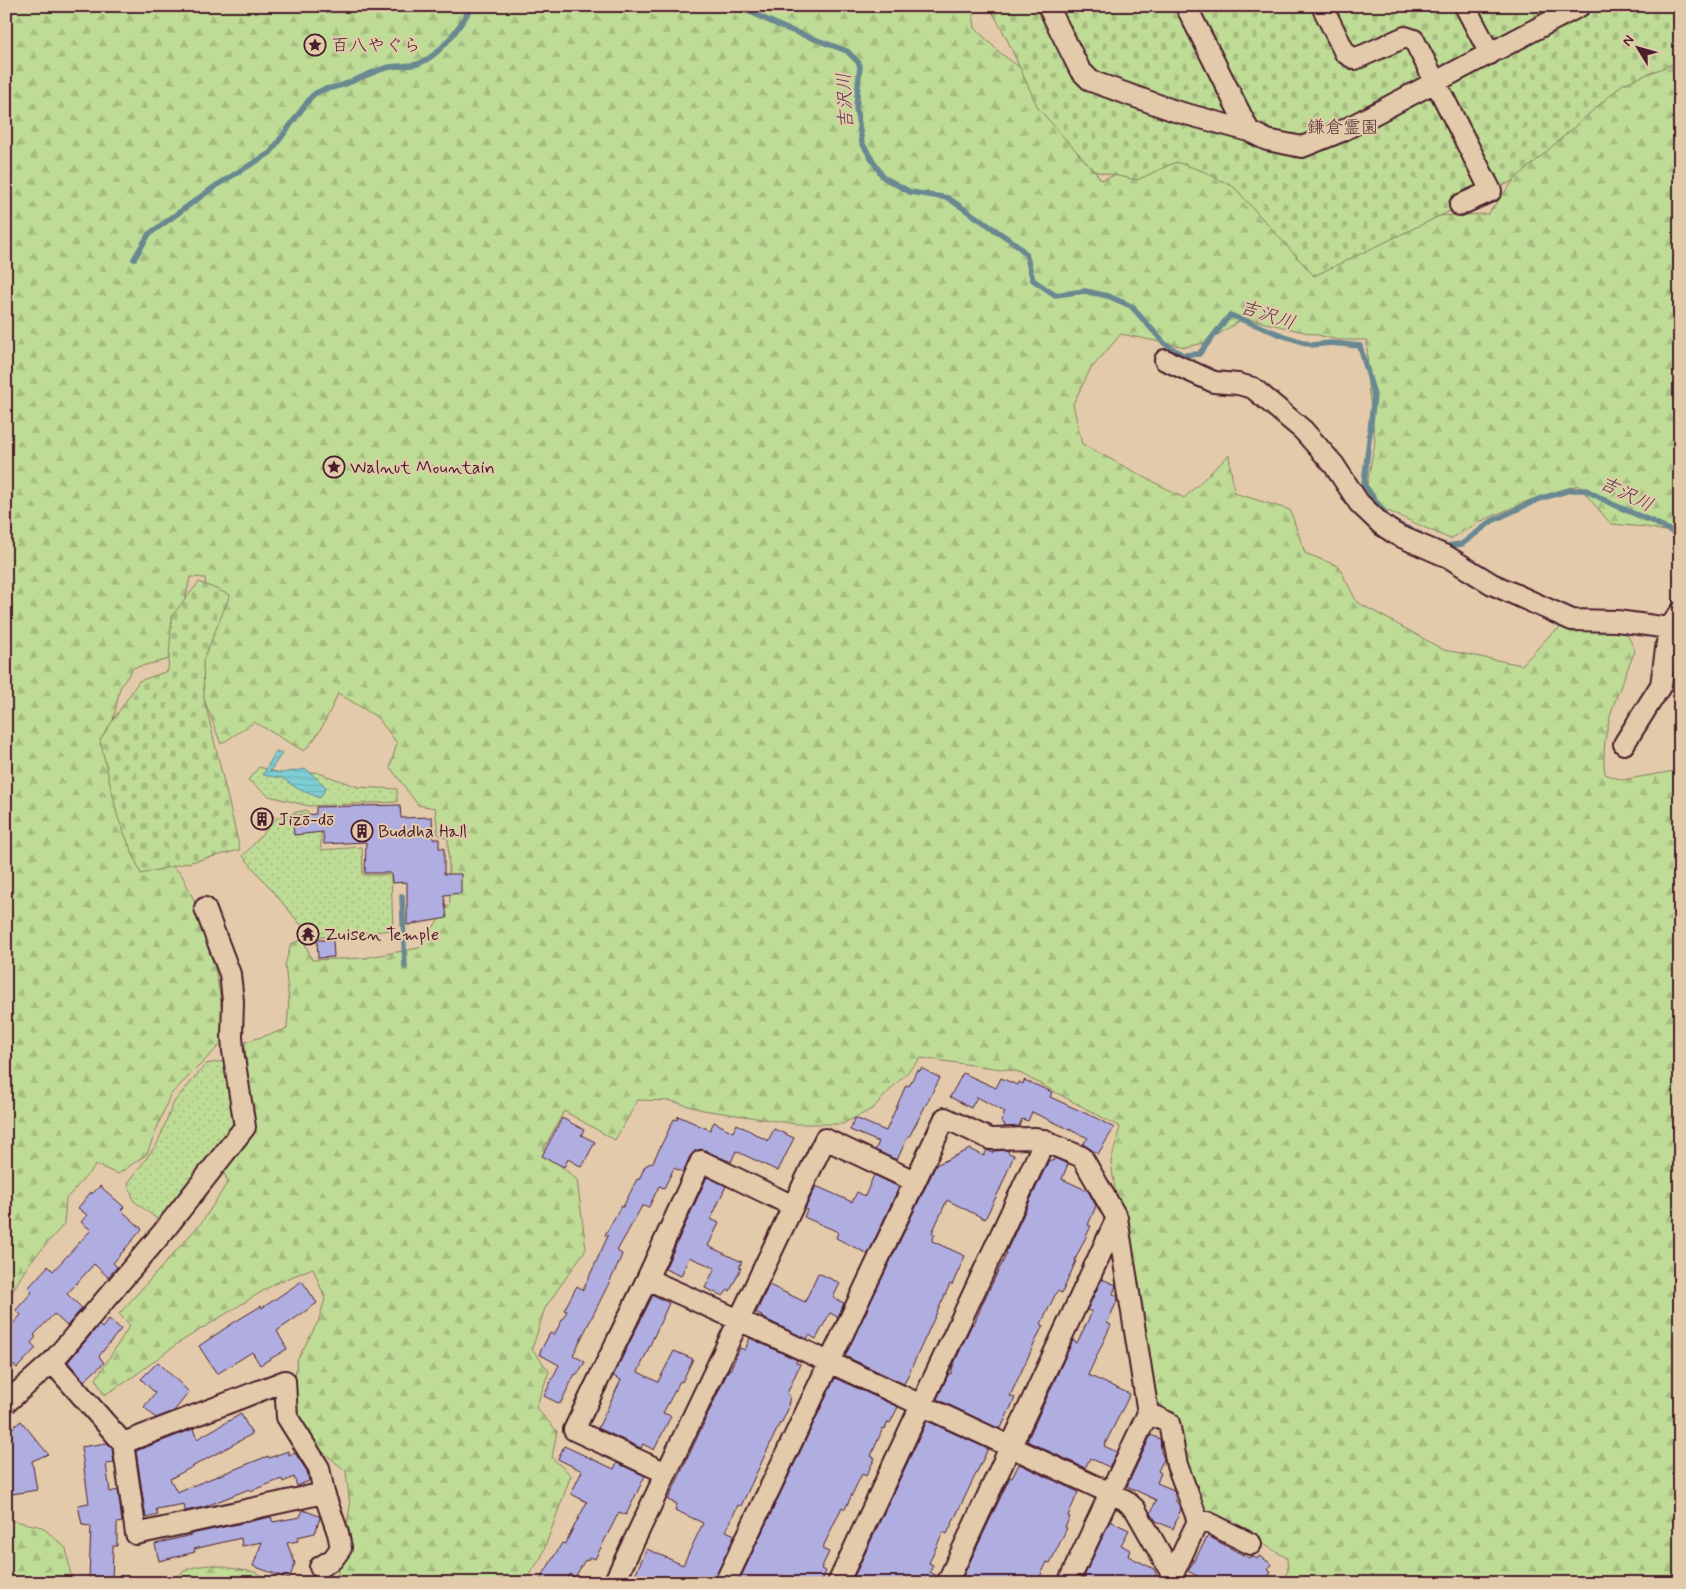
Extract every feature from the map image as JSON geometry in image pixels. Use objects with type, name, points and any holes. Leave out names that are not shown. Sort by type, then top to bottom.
[{"type":"street","points":[[1048,6],[1080,70],[1090,81],[1175,111],[1249,131],[1268,140],[1302,147],[1342,132],[1580,6]]},
{"type":"street","points":[[1186,6],[1249,131]]},
{"type":"street","points":[[1322,6],[1345,53],[1355,59],[1405,37],[1414,40],[1491,191],[1460,205]]},
{"type":"street","points":[[1465,6],[1490,54]]},
{"type":"street","points":[[1166,360],[1214,382],[1238,384],[1253,388],[1303,430],[1334,465],[1359,503],[1382,525],[1397,535],[1448,556],[1492,584],[1572,620],[1674,620],[1661,685],[1624,744]]},
{"type":"street","points":[[6,1403],[52,1362],[163,1232],[245,1127],[233,1051],[233,1001],[230,974],[205,908]]},
{"type":"street","points":[[725,1583],[945,1118],[990,1139],[1036,1138],[1045,1140],[1082,1157],[1117,1218],[1148,1413],[1068,1583]]},
{"type":"street","points":[[614,1583],[825,1139],[914,1181]]},
{"type":"street","points":[[838,1583],[1045,1140]]},
{"type":"street","points":[[666,1473],[574,1430],[647,1279],[701,1161],[793,1206]]},
{"type":"street","points":[[947,1583],[1117,1218]]},
{"type":"street","points":[[647,1279],[921,1404],[1125,1500],[1135,1509],[1175,1578]]},
{"type":"street","points":[[52,1362],[123,1443],[136,1534],[324,1493]]},
{"type":"street","points":[[123,1443],[285,1381],[287,1417],[319,1468],[324,1493],[338,1533],[341,1548],[333,1559],[320,1567]]},
{"type":"street","points":[[1148,1413],[1169,1423],[1177,1465],[1198,1521],[1175,1578]]},
{"type":"street","points":[[1198,1521],[1206,1522],[1250,1544]]},
{"type":"green space","points":[[6,6],[972,6],[975,28],[999,52],[1030,75],[1101,180],[1139,167],[1178,125],[1431,216],[1488,214],[1543,142],[1598,80],[1680,51],[1680,534],[1645,527],[1611,524],[1578,485],[1530,500],[1479,522],[1450,539],[1364,500],[1375,442],[1368,385],[1367,340],[1339,340],[1244,318],[1205,343],[1185,347],[1121,334],[1090,370],[1073,404],[1082,444],[1184,498],[1229,455],[1234,493],[1290,510],[1305,553],[1338,566],[1357,602],[1444,650],[1522,665],[1551,634],[1572,620],[1600,622],[1627,634],[1635,651],[1617,696],[1608,726],[1604,758],[1605,774],[1622,780],[1680,770],[1680,1583],[1282,1583],[1288,1570],[1287,1558],[1199,1506],[1174,1412],[1152,1404],[1144,1315],[1137,1272],[1120,1225],[1111,1162],[1120,1127],[1016,1071],[921,1058],[872,1109],[842,1124],[796,1124],[703,1110],[671,1101],[638,1100],[615,1140],[564,1111],[543,1150],[577,1180],[586,1249],[545,1308],[532,1349],[549,1371],[536,1408],[557,1431],[552,1458],[571,1475],[541,1558],[523,1583],[336,1583],[350,1507],[346,1471],[301,1434],[293,1395],[297,1360],[318,1322],[325,1299],[313,1268],[274,1284],[177,1344],[126,1382],[104,1395],[96,1379],[130,1325],[119,1314],[202,1222],[228,1182],[221,1167],[251,1103],[247,1085],[245,1042],[287,1029],[289,1000],[285,965],[291,944],[303,939],[312,960],[364,958],[419,948],[450,903],[448,839],[438,834],[435,808],[418,805],[390,767],[397,743],[377,717],[338,693],[328,716],[310,745],[304,751],[254,722],[221,744],[196,678],[208,608],[205,578],[190,577],[174,658],[133,668],[120,688],[107,748],[164,859],[182,875],[193,898],[212,951],[220,995],[225,1040],[170,1095],[147,1154],[118,1174],[96,1165],[66,1199],[64,1224],[28,1265],[6,1302]]},
{"type":"green space","name":"鎌倉霊園","points":[[989,6],[1680,6],[1680,61],[1623,84],[1513,181],[1314,276],[1234,187],[1203,171],[1176,162],[1137,180],[1094,171],[1038,108],[1006,37]]},
{"type":"green space","points":[[199,582],[230,595],[203,661],[204,698],[240,850],[141,874],[118,818],[100,740],[139,681],[168,671],[172,616]]},
{"type":"green space","points":[[259,767],[283,774],[316,772],[358,787],[397,789],[397,802],[309,806],[269,796],[248,780]]},
{"type":"green space","points":[[306,810],[321,827],[321,850],[362,847],[363,875],[391,875],[393,930],[312,938],[243,856],[278,817]]},
{"type":"green space","points":[[230,1060],[239,1130],[162,1223],[134,1201],[128,1183],[157,1144],[174,1102],[206,1064]]},
{"type":"green space","points":[[6,1521],[42,1527],[66,1548],[72,1583],[6,1583]]},
{"type":"green space","points":[[212,1565],[254,1572],[280,1583],[174,1583],[181,1574],[190,1568]]},
{"type":"water","points":[[276,751],[282,753],[270,771],[281,773],[306,769],[326,787],[320,798],[298,789],[282,778],[263,775]]},
{"type":"building","points":[[400,805],[401,818],[432,817],[433,839],[439,839],[439,848],[444,848],[444,874],[461,874],[461,893],[444,895],[447,918],[407,925],[407,882],[392,883],[391,873],[365,873],[366,842],[324,844],[323,832],[294,835],[292,816],[316,814],[316,807]]},
{"type":"building","name":"Jizō-dō","points":[[261,807],[274,817],[264,830],[251,821]]},
{"type":"building","points":[[317,940],[333,940],[334,957],[318,958]]},
{"type":"building","points":[[921,1068],[940,1078],[897,1160],[875,1150],[879,1142],[850,1130],[855,1118],[886,1131],[906,1085],[909,1086],[917,1070],[920,1071]]},
{"type":"building","points":[[963,1073],[996,1088],[1001,1078],[1017,1085],[1019,1082],[1023,1084],[1024,1080],[1052,1092],[1050,1097],[1114,1128],[1098,1154],[1083,1144],[1088,1138],[1032,1112],[1028,1121],[1022,1119],[1019,1126],[1004,1127],[1005,1124],[1001,1122],[1005,1112],[977,1097],[971,1108],[950,1097]]},
{"type":"building","points":[[678,1116],[710,1130],[714,1122],[733,1132],[737,1124],[768,1141],[774,1129],[794,1138],[778,1171],[736,1151],[731,1162],[701,1149],[695,1151],[690,1156],[683,1172],[674,1168],[664,1188],[659,1186],[649,1207],[642,1206],[617,1251],[622,1254],[618,1265],[573,1355],[585,1362],[577,1375],[575,1374],[560,1404],[544,1396],[559,1365],[539,1354],[550,1333],[554,1335],[567,1311],[564,1310],[577,1286],[583,1290],[608,1236],[605,1235],[621,1206],[623,1207],[637,1179],[639,1180],[645,1166],[653,1162],[674,1119],[677,1120]]},
{"type":"building","points":[[562,1118],[584,1130],[581,1135],[595,1142],[582,1167],[568,1159],[564,1167],[542,1156]]},
{"type":"building","points":[[970,1149],[984,1156],[987,1150],[993,1153],[994,1151],[1009,1150],[1008,1153],[1014,1155],[985,1219],[947,1200],[932,1233],[935,1234],[932,1241],[965,1256],[904,1384],[845,1356],[936,1165]]},
{"type":"building","points":[[1054,1158],[1068,1164],[1062,1179],[1088,1191],[1096,1206],[1088,1225],[1091,1226],[1062,1293],[1057,1291],[1041,1324],[1043,1325],[1010,1396],[1015,1398],[1001,1428],[998,1428],[937,1399],[949,1373],[951,1374],[972,1324],[974,1324],[1049,1160],[1053,1161]]},
{"type":"building","points":[[874,1175],[899,1187],[868,1254],[836,1238],[838,1232],[804,1217],[807,1210],[805,1209],[816,1186],[852,1202],[857,1192],[865,1196]]},
{"type":"building","points":[[707,1177],[726,1186],[711,1219],[719,1223],[708,1246],[742,1262],[730,1291],[728,1290],[723,1296],[705,1288],[715,1268],[689,1257],[681,1276],[665,1269]]},
{"type":"building","points":[[100,1186],[124,1207],[121,1210],[142,1229],[113,1263],[117,1267],[108,1277],[94,1264],[67,1294],[82,1308],[67,1326],[54,1314],[34,1335],[36,1337],[31,1343],[36,1348],[17,1368],[6,1358],[6,1331],[21,1315],[16,1310],[32,1292],[28,1288],[48,1266],[53,1271],[91,1230],[81,1222],[87,1215],[78,1208],[91,1192],[92,1194]]},
{"type":"building","points":[[818,1273],[840,1283],[833,1298],[844,1303],[838,1317],[830,1313],[816,1339],[809,1335],[807,1339],[756,1313],[769,1285],[805,1302]]},
{"type":"building","points":[[1102,1279],[1116,1285],[1113,1294],[1118,1299],[1107,1323],[1111,1325],[1088,1375],[1130,1394],[1104,1446],[1117,1452],[1109,1467],[1090,1458],[1085,1468],[1027,1441],[1073,1340],[1077,1343],[1092,1312],[1087,1310]]},
{"type":"building","points":[[302,1281],[317,1303],[277,1331],[287,1349],[260,1365],[252,1352],[217,1374],[199,1346]]},
{"type":"building","points":[[653,1295],[669,1303],[638,1372],[658,1382],[674,1351],[693,1359],[682,1382],[680,1381],[663,1413],[671,1416],[654,1450],[643,1444],[641,1448],[598,1428],[621,1380],[613,1376]]},
{"type":"building","points":[[109,1319],[121,1329],[99,1356],[104,1363],[84,1381],[68,1362],[99,1325],[102,1328]]},
{"type":"building","points":[[750,1338],[797,1360],[796,1363],[800,1364],[787,1394],[790,1396],[789,1407],[741,1506],[738,1505],[726,1531],[735,1535],[713,1583],[631,1583],[647,1549],[683,1565],[703,1523],[675,1510],[677,1504],[668,1500],[729,1369],[740,1348],[745,1350]]},
{"type":"building","points":[[158,1362],[189,1392],[174,1411],[156,1418],[144,1407],[155,1393],[141,1379]]},
{"type":"building","points":[[835,1378],[898,1407],[890,1423],[888,1422],[885,1429],[883,1428],[871,1456],[875,1458],[866,1476],[862,1474],[845,1509],[842,1507],[822,1549],[829,1552],[821,1569],[826,1571],[821,1583],[738,1583]]},
{"type":"building","points":[[241,1414],[252,1434],[170,1479],[177,1492],[268,1456],[269,1458],[288,1451],[289,1455],[295,1453],[307,1471],[309,1481],[297,1486],[294,1477],[283,1482],[282,1479],[250,1491],[249,1489],[204,1507],[185,1511],[184,1504],[156,1509],[158,1515],[146,1518],[136,1451],[193,1429],[197,1439]]},
{"type":"building","points":[[21,1421],[48,1454],[32,1461],[37,1490],[6,1495],[6,1433]]},
{"type":"building","points":[[927,1421],[988,1449],[947,1534],[943,1532],[929,1563],[933,1565],[930,1572],[937,1576],[935,1583],[862,1583],[853,1579]]},
{"type":"building","points":[[1151,1435],[1160,1439],[1164,1459],[1158,1471],[1161,1473],[1157,1483],[1174,1490],[1176,1501],[1181,1509],[1173,1529],[1156,1521],[1151,1513],[1156,1500],[1127,1486]]},
{"type":"building","points":[[107,1443],[112,1448],[114,1463],[106,1464],[110,1492],[118,1490],[122,1522],[117,1523],[117,1546],[113,1546],[112,1583],[94,1583],[94,1580],[89,1579],[91,1526],[82,1525],[78,1505],[89,1503],[81,1447]]},
{"type":"building","points":[[564,1446],[614,1469],[617,1463],[645,1476],[626,1515],[619,1512],[595,1559],[590,1557],[587,1561],[585,1560],[575,1577],[570,1574],[565,1583],[538,1583],[562,1543],[565,1544],[587,1502],[571,1494],[582,1471],[558,1459]]},
{"type":"building","points":[[1019,1464],[1078,1492],[1068,1516],[1070,1517],[1065,1527],[1067,1528],[1050,1563],[1047,1562],[1037,1583],[960,1583],[1010,1477],[1012,1478]]},
{"type":"building","points":[[303,1510],[320,1518],[315,1533],[297,1537],[298,1541],[287,1543],[295,1563],[289,1579],[253,1566],[262,1542],[242,1546],[241,1538],[194,1549],[195,1552],[159,1561],[155,1544],[191,1534],[271,1517],[273,1522],[300,1517]]},
{"type":"building","points":[[1110,1521],[1129,1530],[1121,1545],[1130,1550],[1128,1556],[1154,1569],[1160,1583],[1081,1583]]},
{"type":"building","points":[[1208,1536],[1249,1558],[1252,1556],[1257,1559],[1259,1556],[1272,1564],[1268,1570],[1271,1572],[1264,1583],[1210,1583],[1188,1571]]},
{"type":"waterway","points":[[134,259],[149,234],[217,185],[270,153],[314,94],[384,69],[416,64],[428,59],[450,39],[472,6]]},
{"type":"waterway","name":"吉沢川","points":[[738,6],[782,27],[847,51],[860,66],[856,107],[862,143],[883,177],[910,192],[948,198],[1016,244],[1026,254],[1033,280],[1055,295],[1085,291],[1108,296],[1131,306],[1165,344],[1183,355],[1199,354],[1230,315],[1312,345],[1331,343],[1360,346],[1374,395],[1364,484],[1389,520],[1420,534]]},
{"type":"waterway","name":"吉沢川","points":[[1442,544],[1446,546],[1462,544],[1492,521],[1539,499],[1570,490],[1586,490],[1680,536]]},
{"type":"waterway","points":[[402,896],[405,967]]},
{"type":"place","name":"百八やぐら","points":[[315,45]]},
{"type":"place","name":"Walnut Mountain","points":[[334,467]]},
{"type":"place","name":"Jizō-dō","points":[[262,819]]},
{"type":"place","name":"Buddha Hall","points":[[362,831]]},
{"type":"place","name":"Zuisen Temple","points":[[308,934]]}]
